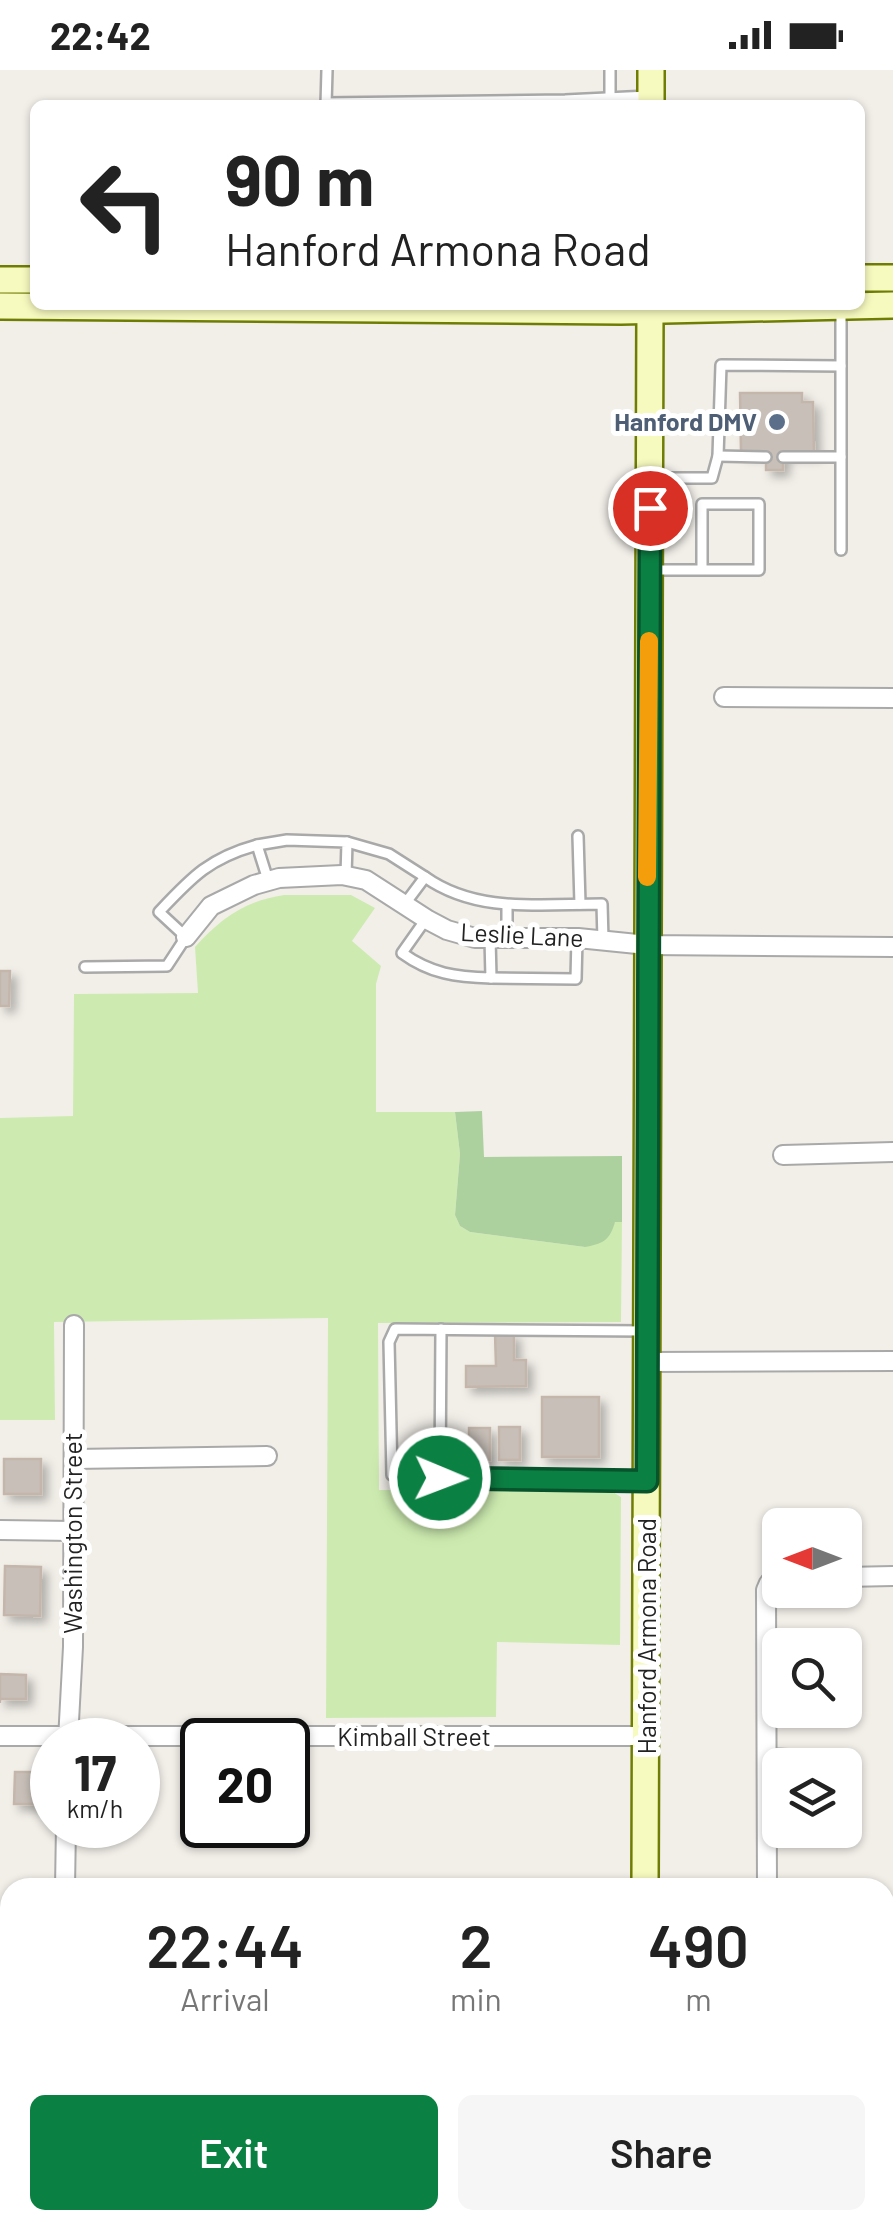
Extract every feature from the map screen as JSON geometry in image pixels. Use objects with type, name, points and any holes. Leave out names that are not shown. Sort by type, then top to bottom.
[{"type":"main road","points":[[865,278],[893,278]]},
{"type":"main road","points":[[0,280],[30,280]]},
{"type":"main road","points":[[865,306],[893,305]]},
{"type":"main road","points":[[0,306],[30,306]]},
{"type":"main road","name":"Hanford Armona Road","points":[[645,1878],[650,310]]},
{"type":"street","points":[[724,697],[893,698]]},
{"type":"street","name":"Leslie Lane","points":[[186,937],[211,906],[268,880],[346,876],[366,880],[446,930],[499,939],[577,938],[646,945],[893,947]]},
{"type":"street","points":[[783,1155],[893,1152]]},
{"type":"street","name":"Washington Street","points":[[69,1718],[74,1325]]},
{"type":"street","points":[[649,1362],[893,1361]]},
{"type":"street","points":[[74,1459],[268,1456]]},
{"type":"street","points":[[0,1530],[73,1531]]},
{"type":"street","points":[[862,1577],[893,1576]]},
{"type":"street","points":[[766,1608],[767,1748]]},
{"type":"street","name":"Kimball Street","points":[[0,1736],[30,1737]]},
{"type":"street","name":"Kimball Street","points":[[160,1738],[647,1736]]},
{"type":"street","points":[[65,1878],[66,1848]]},
{"type":"street","points":[[768,1848],[768,1878]]},
{"type":"lane","points":[[326,70],[326,100]]},
{"type":"lane","points":[[610,70],[610,97]]},
{"type":"lane","points":[[588,100],[651,90]]},
{"type":"lane","points":[[841,310],[841,550]]},
{"type":"lane","points":[[650,478],[712,478],[718,456],[720,366],[841,366]]},
{"type":"lane","points":[[718,456],[766,457]]},
{"type":"lane","points":[[783,457],[841,457]]},
{"type":"lane","points":[[702,478],[706,538],[702,570]]},
{"type":"lane","points":[[649,570],[759,570],[759,504],[702,504]]},
{"type":"lane","points":[[744,538],[759,538]]},
{"type":"lane","points":[[578,836],[580,904]]},
{"type":"lane","points":[[86,967],[168,966],[186,937],[158,912],[198,870],[238,850],[287,840],[346,842],[389,854],[460,897],[508,905],[602,904],[602,940]]},
{"type":"lane","points":[[346,842],[346,876]]},
{"type":"lane","points":[[257,845],[268,880]]},
{"type":"lane","points":[[404,906],[425,877]]},
{"type":"lane","points":[[491,978],[508,905]]},
{"type":"lane","points":[[426,919],[402,953],[422,968],[453,977],[576,979],[577,938]]},
{"type":"lane","points":[[647,1481],[392,1475],[390,1342],[395,1328],[648,1331]]},
{"type":"lane","points":[[440,1478],[441,1328]]},
{"type":"green space","points":[[284,895],[351,895],[375,908],[352,941],[381,966],[376,984],[376,1112],[455,1112],[460,1154],[455,1215],[460,1226],[470,1232],[585,1247],[615,1222],[622,1222],[621,1322],[378,1323],[379,1490],[611,1491],[621,1497],[620,1645],[497,1642],[496,1717],[326,1718],[328,1318],[54,1322],[55,1420],[0,1420],[0,1118],[73,1116],[74,994],[198,993],[195,947],[235,912]]},
{"type":"green space","points":[[482,1111],[484,1157],[622,1156],[622,1222],[615,1222],[605,1240],[585,1247],[470,1232],[460,1226],[455,1215],[460,1154],[455,1112]]},
{"type":"building","points":[[740,393],[802,393],[802,402],[813,402],[814,453],[783,453],[783,470],[766,470],[766,452],[741,452]]},
{"type":"building","points":[[0,971],[10,971],[9,1006],[0,1006]]},
{"type":"building","points":[[495,1334],[514,1334],[514,1360],[526,1360],[526,1386],[466,1387],[466,1366],[496,1366]]},
{"type":"building","points":[[542,1397],[599,1397],[599,1457],[542,1457]]},
{"type":"building","points":[[499,1427],[520,1427],[520,1460],[499,1460]]},
{"type":"building","points":[[469,1428],[490,1428],[490,1460],[469,1460]]},
{"type":"building","points":[[4,1459],[41,1459],[41,1494],[4,1494]]},
{"type":"building","points":[[5,1566],[41,1567],[40,1616],[4,1615]]},
{"type":"building","points":[[0,1674],[26,1675],[26,1699],[0,1699]]},
{"type":"building","points":[[15,1772],[30,1772],[30,1804],[14,1804]]},
{"type":"slow traffic","points":[[647,877],[649,641]]},
{"type":"place","name":"Hanford DMV","points":[[777,422]]},
{"type":"route","points":[[440,1478],[647,1481],[650,508]]}]
